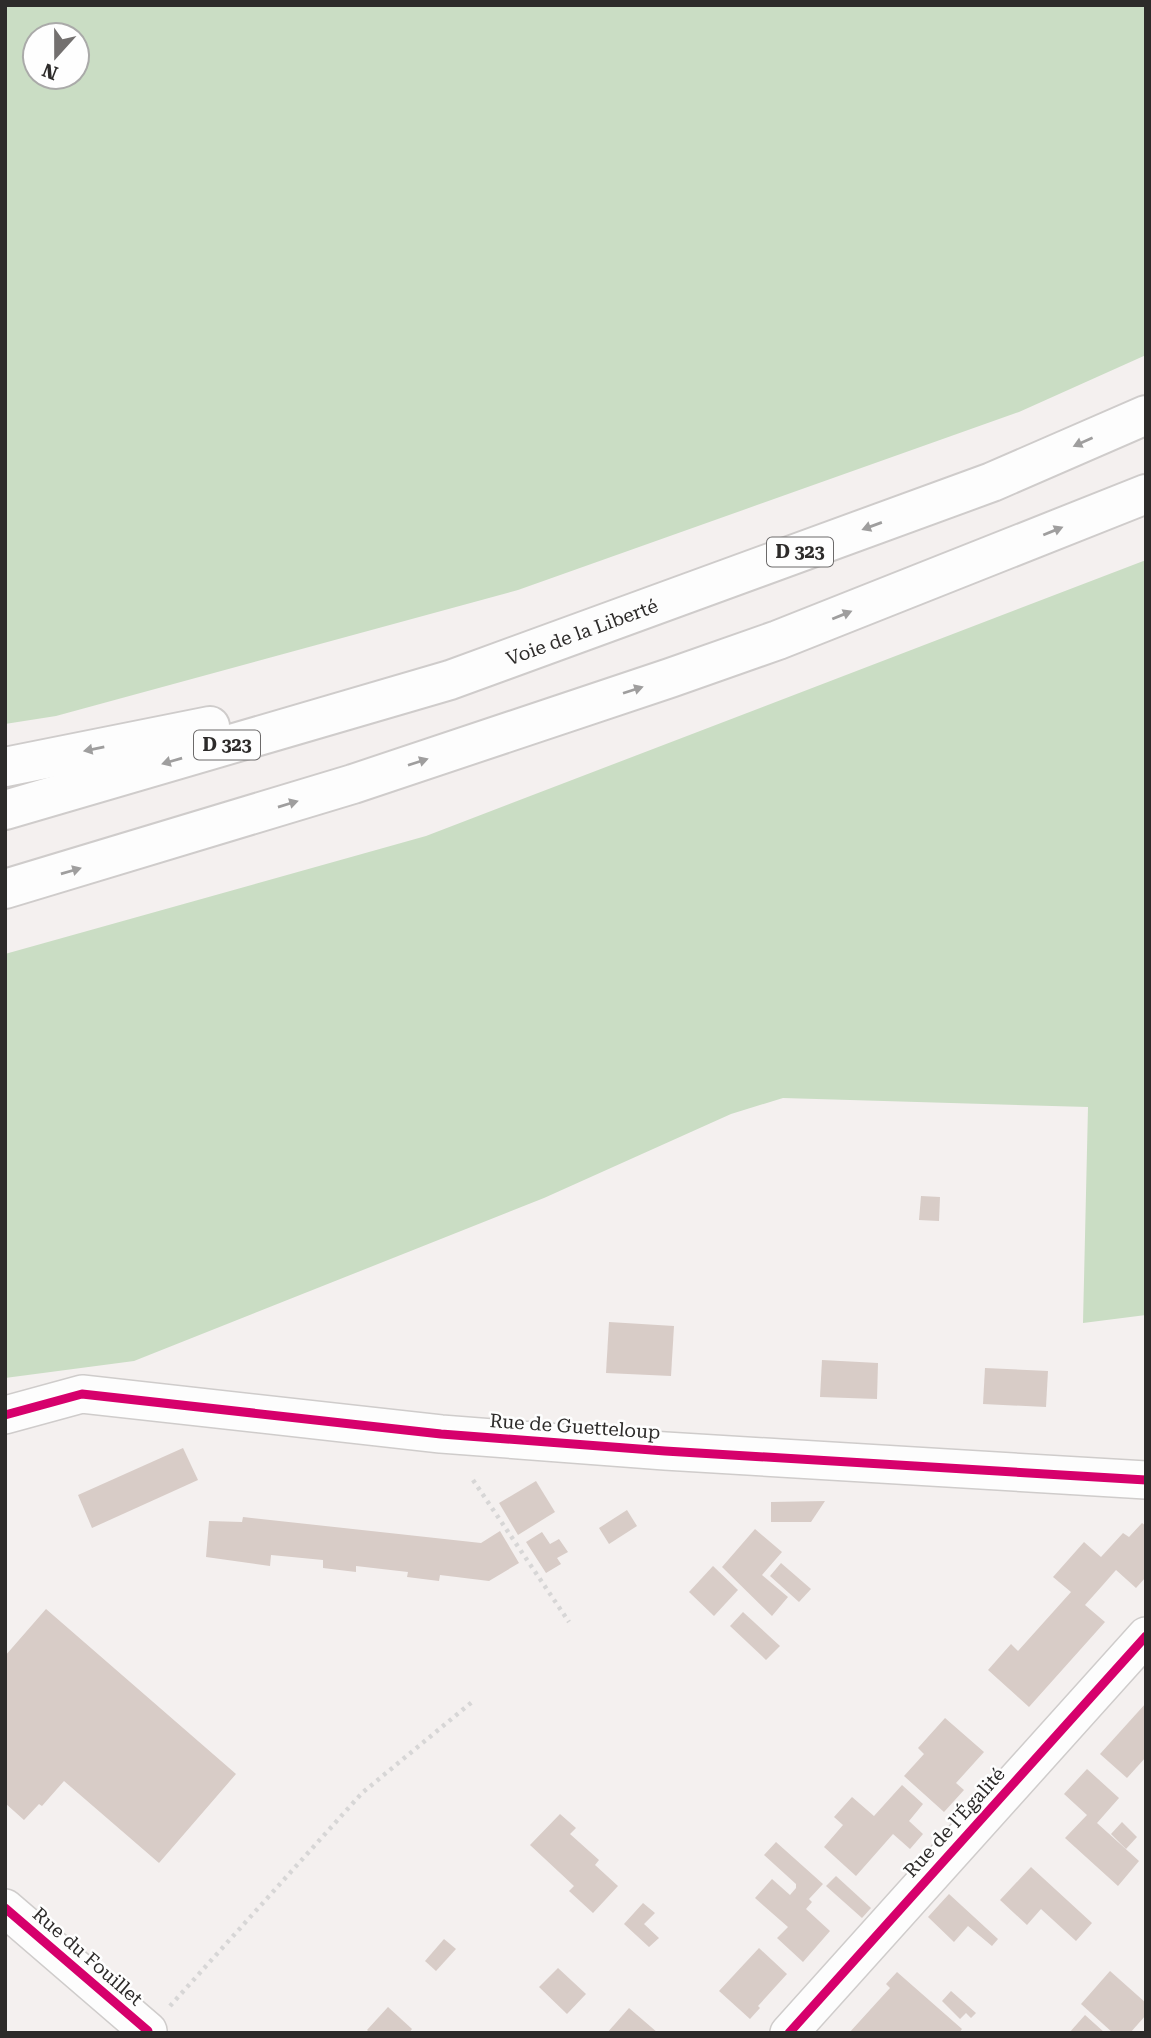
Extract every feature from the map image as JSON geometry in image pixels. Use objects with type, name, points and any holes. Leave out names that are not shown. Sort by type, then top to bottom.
[{"type":"highway","name":"Voie de la Liberté","points":[[5,810],[450,680],[992,482],[1146,415]]},
{"type":"highway","points":[[5,889],[353,784],[670,678],[778,640],[1146,494]]},
{"type":"highway","points":[[5,767],[450,680]]},
{"type":"street","name":"Rue de Guetteloup","points":[[5,1415],[82,1394],[463,1435],[664,1451],[1146,1480]]},
{"type":"street","name":"Rue de l'Égalité","points":[[789,2033],[1146,1636]]},
{"type":"street","name":"Rue du Fouillet","points":[[5,1908],[148,2031]]},
{"type":"path","points":[[473,1480],[569,1622]]},
{"type":"path","points":[[148,2031],[362,1793],[472,1702]]},
{"type":"green space","points":[[5,5],[1146,5],[1146,355],[1019,412],[518,590],[56,716],[5,724]]},
{"type":"green space","points":[[1146,560],[1146,1315],[1083,1323],[1088,1107],[783,1098],[731,1114],[544,1198],[134,1361],[5,1378],[5,954],[426,836]]},
{"type":"building","points":[[921,1196],[940,1197],[939,1221],[919,1220]]},
{"type":"building","points":[[609,1322],[674,1326],[671,1376],[606,1373]]},
{"type":"building","points":[[822,1360],[878,1363],[877,1399],[820,1397]]},
{"type":"building","points":[[985,1368],[1048,1371],[1046,1407],[983,1404]]},
{"type":"building","points":[[183,1448],[198,1480],[92,1528],[78,1495]]},
{"type":"building","points":[[536,1481],[555,1512],[518,1535],[499,1503]]},
{"type":"building","points":[[825,1501],[811,1522],[771,1522],[771,1502]]},
{"type":"building","points":[[627,1510],[637,1526],[609,1544],[599,1528]]},
{"type":"building","points":[[243,1517],[481,1543],[500,1531],[519,1563],[489,1581],[440,1575],[439,1581],[407,1577],[408,1572],[356,1566],[356,1572],[323,1568],[323,1560],[271,1555],[270,1566],[206,1557],[209,1521],[242,1522]]},
{"type":"building","points":[[1142,1523],[1146,1526],[1146,1577],[1136,1588],[1116,1570],[1085,1605],[1105,1622],[1029,1707],[988,1670],[1011,1644],[1018,1651],[1071,1592],[1053,1577],[1084,1542],[1101,1557],[1123,1533],[1129,1537]]},
{"type":"building","points":[[755,1529],[782,1552],[762,1575],[788,1597],[772,1616],[722,1567]]},
{"type":"building","points":[[542,1532],[550,1544],[559,1539],[568,1552],[557,1558],[561,1564],[546,1573],[526,1542]]},
{"type":"building","points":[[781,1563],[811,1589],[799,1602],[770,1576]]},
{"type":"building","points":[[713,1566],[738,1590],[714,1616],[689,1592]]},
{"type":"building","points":[[46,1609],[236,1774],[159,1863],[64,1781],[42,1806],[39,1804],[24,1820],[5,1803],[5,1656]]},
{"type":"building","points":[[743,1612],[780,1646],[766,1660],[730,1626]]},
{"type":"building","points":[[1146,1703],[1146,1757],[1127,1778],[1100,1754]]},
{"type":"building","points":[[945,1718],[984,1752],[956,1783],[964,1790],[944,1812],[904,1776],[924,1754],[918,1748]]},
{"type":"building","points":[[1087,1769],[1119,1798],[1097,1823],[1139,1861],[1118,1886],[1065,1838],[1087,1815],[1064,1794]]},
{"type":"building","points":[[902,1785],[923,1804],[909,1821],[923,1834],[910,1849],[893,1834],[856,1876],[824,1847],[843,1825],[834,1817],[852,1797],[874,1816]]},
{"type":"building","points":[[560,1814],[576,1828],[570,1834],[599,1860],[595,1865],[618,1886],[593,1913],[569,1891],[574,1886],[530,1845]]},
{"type":"building","points":[[1122,1822],[1137,1837],[1126,1849],[1111,1834]]},
{"type":"building","points":[[776,1842],[823,1884],[809,1899],[812,1902],[806,1909],[830,1931],[803,1962],[777,1938],[788,1927],[755,1898],[772,1879],[790,1895],[796,1888],[796,1884],[764,1855]]},
{"type":"building","points":[[1031,1867],[1092,1923],[1076,1941],[1041,1909],[1027,1925],[1000,1900]]},
{"type":"building","points":[[836,1876],[871,1908],[862,1918],[826,1886]]},
{"type":"building","points":[[949,1894],[998,1939],[992,1946],[968,1926],[954,1942],[928,1917]]},
{"type":"building","points":[[643,1903],[655,1913],[644,1924],[659,1938],[649,1947],[624,1924]]},
{"type":"building","points":[[444,1939],[456,1949],[436,1971],[425,1961]]},
{"type":"building","points":[[759,1948],[787,1974],[750,2019],[719,1991]]},
{"type":"building","points":[[558,1968],[586,1994],[567,2014],[539,1987]]},
{"type":"building","points":[[1110,1971],[1146,2003],[1146,2015],[1130,2033],[1113,2033],[1081,2004]]},
{"type":"building","points":[[897,1972],[962,2029],[959,2033],[849,2033],[890,1988],[886,1984]]},
{"type":"building","points":[[951,1991],[976,2013],[971,2018],[966,2013],[960,2019],[942,2001]]},
{"type":"building","points":[[388,2007],[412,2029],[409,2033],[370,2033],[367,2030]]},
{"type":"building","points":[[629,2008],[658,2033],[607,2033]]},
{"type":"building","points":[[1085,2015],[1105,2033],[1069,2033]]},
{"type":"cycle path","points":[[5,1415],[82,1394],[441,1434],[665,1451],[1146,1480]]},
{"type":"cycle path","points":[[789,2033],[1146,1636]]},
{"type":"cycle path","points":[[5,1908],[148,2031]]}]
